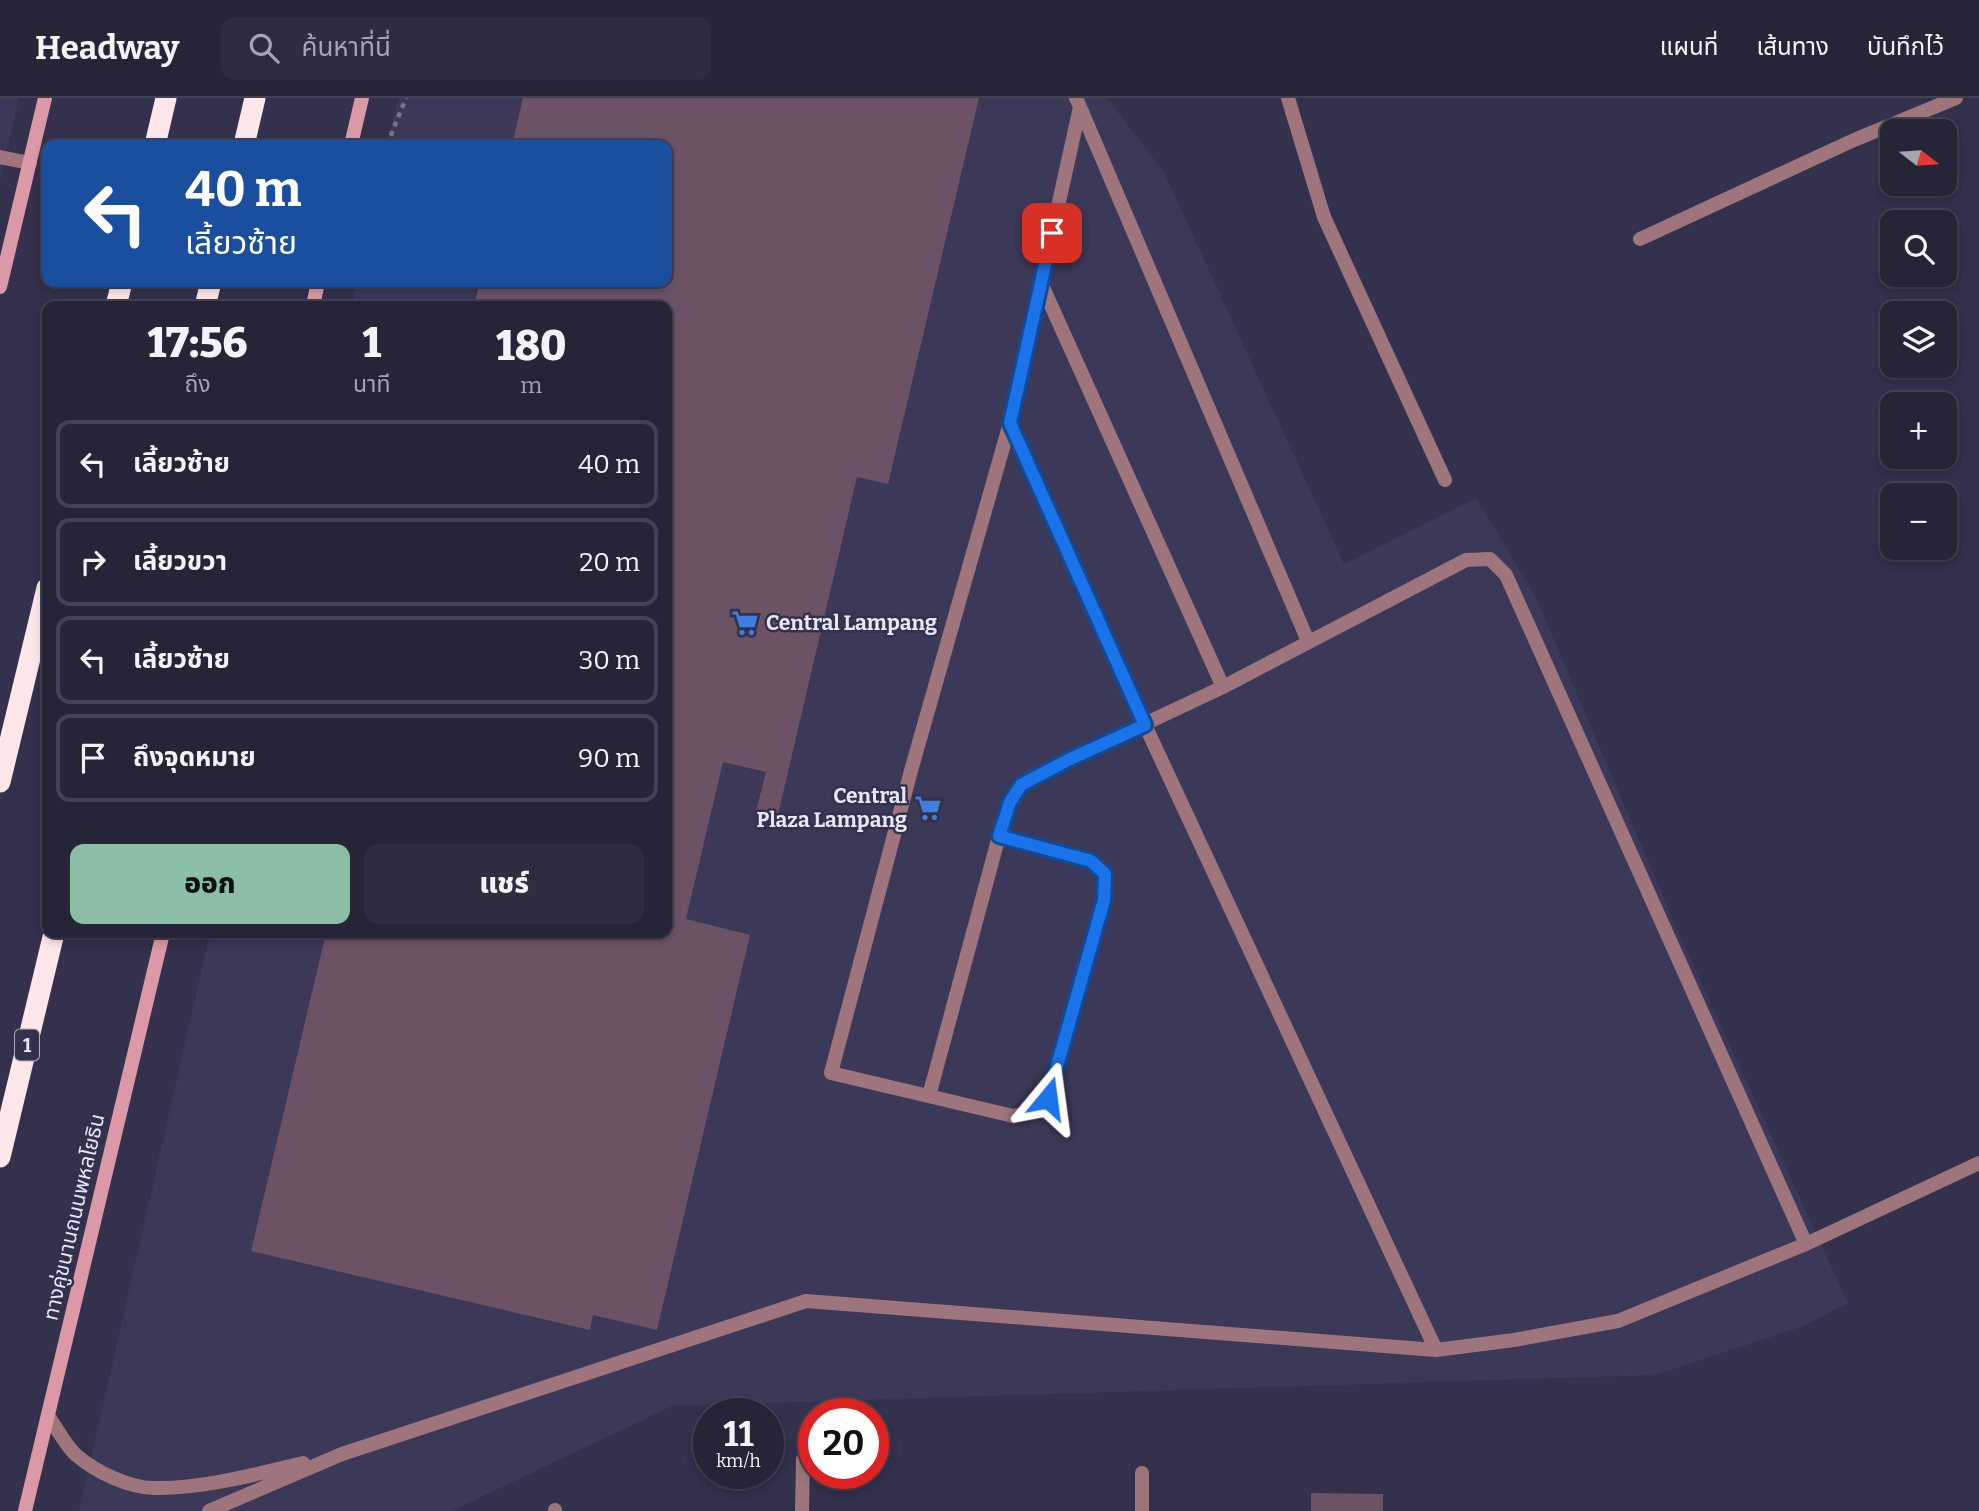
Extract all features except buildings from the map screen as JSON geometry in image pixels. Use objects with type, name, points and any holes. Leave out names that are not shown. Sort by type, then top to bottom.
[{"type":"highway","points":[[156,140],[166,98]]},
{"type":"highway","points":[[245,140],[255,98]]},
{"type":"highway","points":[[0,782],[42,609]]},
{"type":"highway","name":"1","points":[[0,1157],[53,938]]},
{"type":"main road","points":[[0,287],[45,98]]},
{"type":"main road","points":[[352,140],[362,98]]},
{"type":"main road","name":"ทางคู่ขนานถนนพหลโยธิน","points":[[25,1511],[162,938]]},
{"type":"street","points":[[1288,98],[1324,217],[1445,480]]},
{"type":"street","points":[[1640,239],[1854,141],[1956,98]]},
{"type":"street","points":[[999,836],[1091,861],[1105,874],[1104,900],[1048,1098],[1032,1112],[1013,1116],[831,1073],[912,767],[1010,423],[1078,102]]},
{"type":"street","points":[[1078,102],[1308,641]]},
{"type":"street","points":[[0,157],[30,163]]},
{"type":"street","points":[[1041,283],[1223,687]]},
{"type":"street","points":[[1010,423],[1145,725],[1436,1350]]},
{"type":"street","points":[[929,1096],[999,836],[1010,802],[1021,785],[1223,687],[1466,560],[1490,559],[1506,575],[1805,1244]]},
{"type":"street","points":[[209,1511],[342,1454],[806,1301],[1436,1350],[1514,1340],[1618,1321],[1805,1244],[1979,1163]]},
{"type":"street","points":[[48,1416],[74,1454],[124,1482],[153,1488],[261,1473],[342,1454]]},
{"type":"street","points":[[1142,1473],[1142,1511]]},
{"type":"street","points":[[802,1489],[802,1511]]},
{"type":"path","points":[[389,140],[406,98]]},
{"type":"shaded area","points":[[0,98],[19,98],[0,182]]},
{"type":"shaded area","points":[[398,98],[1107,98],[1164,172],[1344,564],[1476,498],[1535,595],[1676,927],[1848,1303],[1804,1326],[1656,1375],[889,1399],[798,1398],[798,1402],[784,1402],[784,1398],[693,1398],[693,1405],[672,1406],[452,1511],[79,1511],[209,938],[672,938],[672,301],[352,301],[356,287],[672,287],[672,140],[388,140]]},
{"type":"place","name":"Central Lampang","points":[[745,623]]},
{"type":"place","name":"Central Plaza Lampang","points":[[928,808]]},
{"type":"route","points":[[1048,1098],[1104,900],[1105,874],[1091,861],[999,836],[1010,802],[1021,785],[1145,725],[1010,423],[1052,233]]}]
